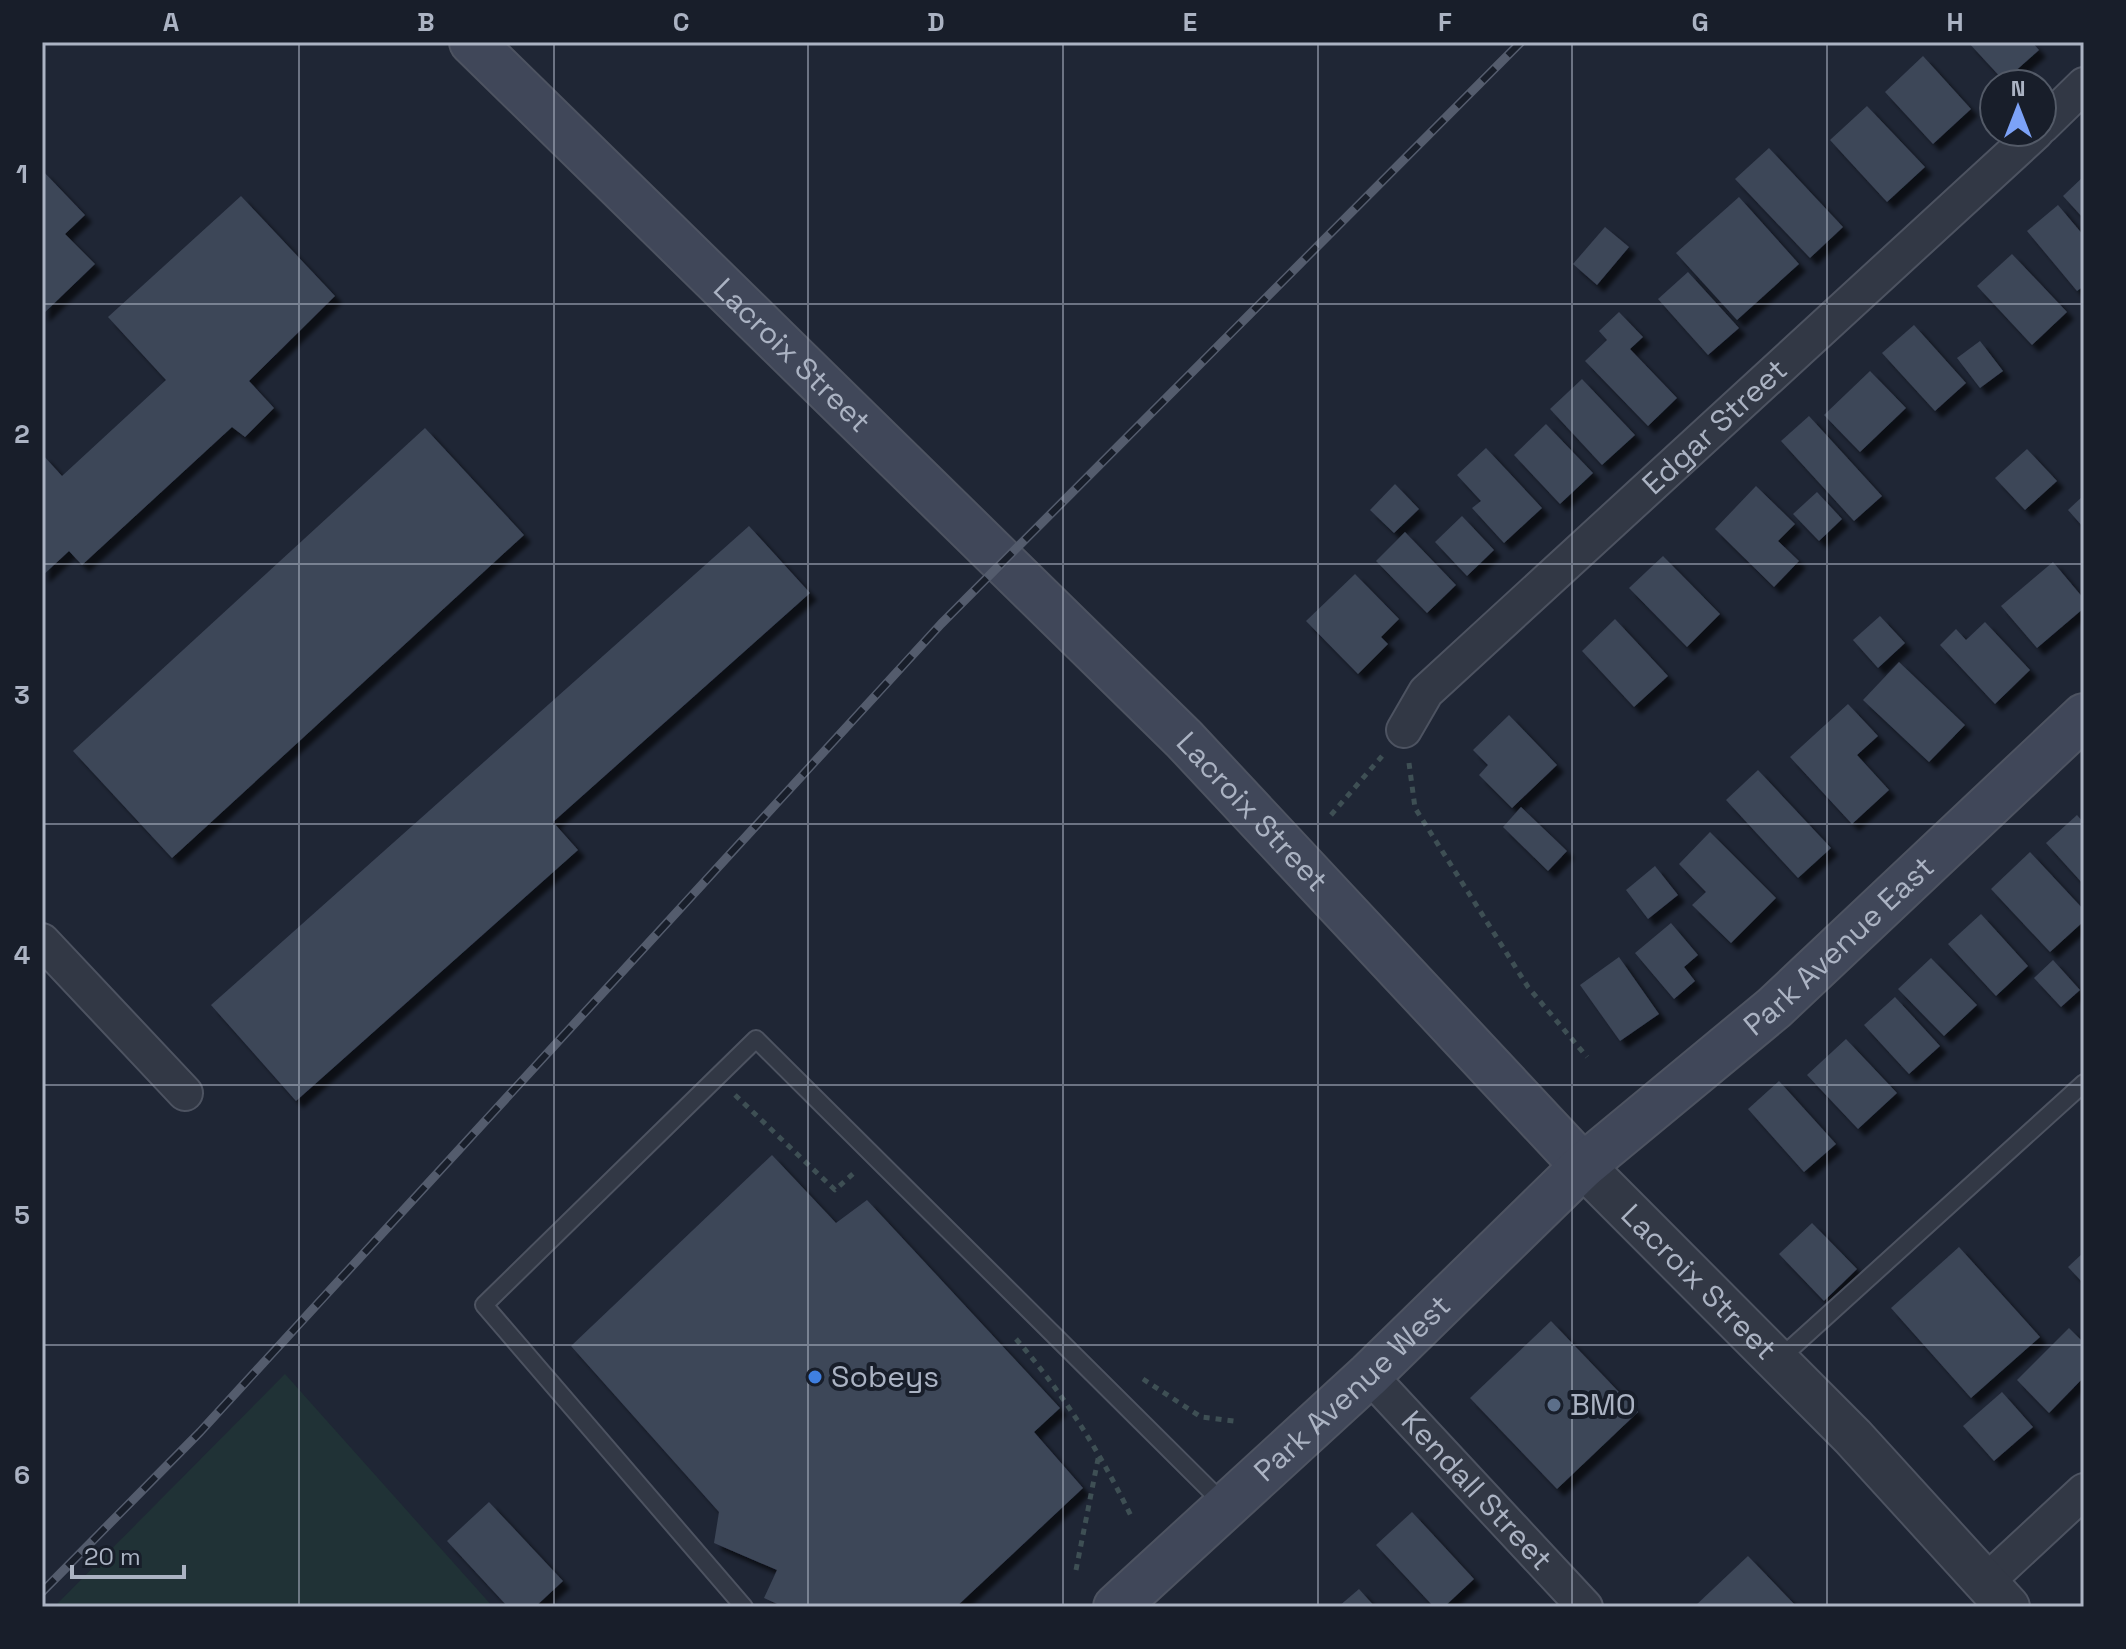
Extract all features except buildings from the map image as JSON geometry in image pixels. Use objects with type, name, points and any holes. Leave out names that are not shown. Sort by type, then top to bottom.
[{"type":"main road","name":"Lacroix Street","points":[[472,42],[1184,739],[1583,1166]]},
{"type":"main road","name":"Park Avenue East","points":[[1583,1166],[1774,1008],[2084,716]]},
{"type":"main road","name":"Park Avenue West","points":[[1116,1607],[1369,1375],[1583,1166]]},
{"type":"street","points":[[2058,110],[2084,85]]},
{"type":"street","name":"Edgar Street","points":[[1404,730],[1426,692],[2019,148]]},
{"type":"street","points":[[42,941],[185,1093]]},
{"type":"street","name":"Lacroix Street","points":[[1583,1166],[1853,1437],[1997,1594]]},
{"type":"street","name":"Kendall Street","points":[[1369,1375],[1585,1607]]},
{"type":"street","points":[[1997,1594],[2084,1491]]},
{"type":"lane","points":[[744,1607],[484,1305],[756,1039],[1225,1505]]},
{"type":"lane","points":[[1777,1361],[2084,1083]]},
{"type":"path","points":[[1404,730],[1415,808],[1528,987],[1587,1057]]},
{"type":"path","points":[[1331,815],[1357,785]]},
{"type":"path","points":[[717,1078],[835,1190],[862,1164]]},
{"type":"path","points":[[1007,1329],[1058,1388],[1099,1453],[1132,1518]]},
{"type":"path","points":[[1143,1379],[1201,1417],[1234,1421]]},
{"type":"path","points":[[1076,1570],[1099,1453]]},
{"type":"shaded area","points":[[285,1374],[493,1607],[54,1607]]},
{"type":"railway","points":[[42,1592],[200,1432],[941,624],[1521,42]]},
{"type":"place","name":"Sobeys","points":[[815,1377]]},
{"type":"place","name":"BMO","points":[[1554,1405]]}]
